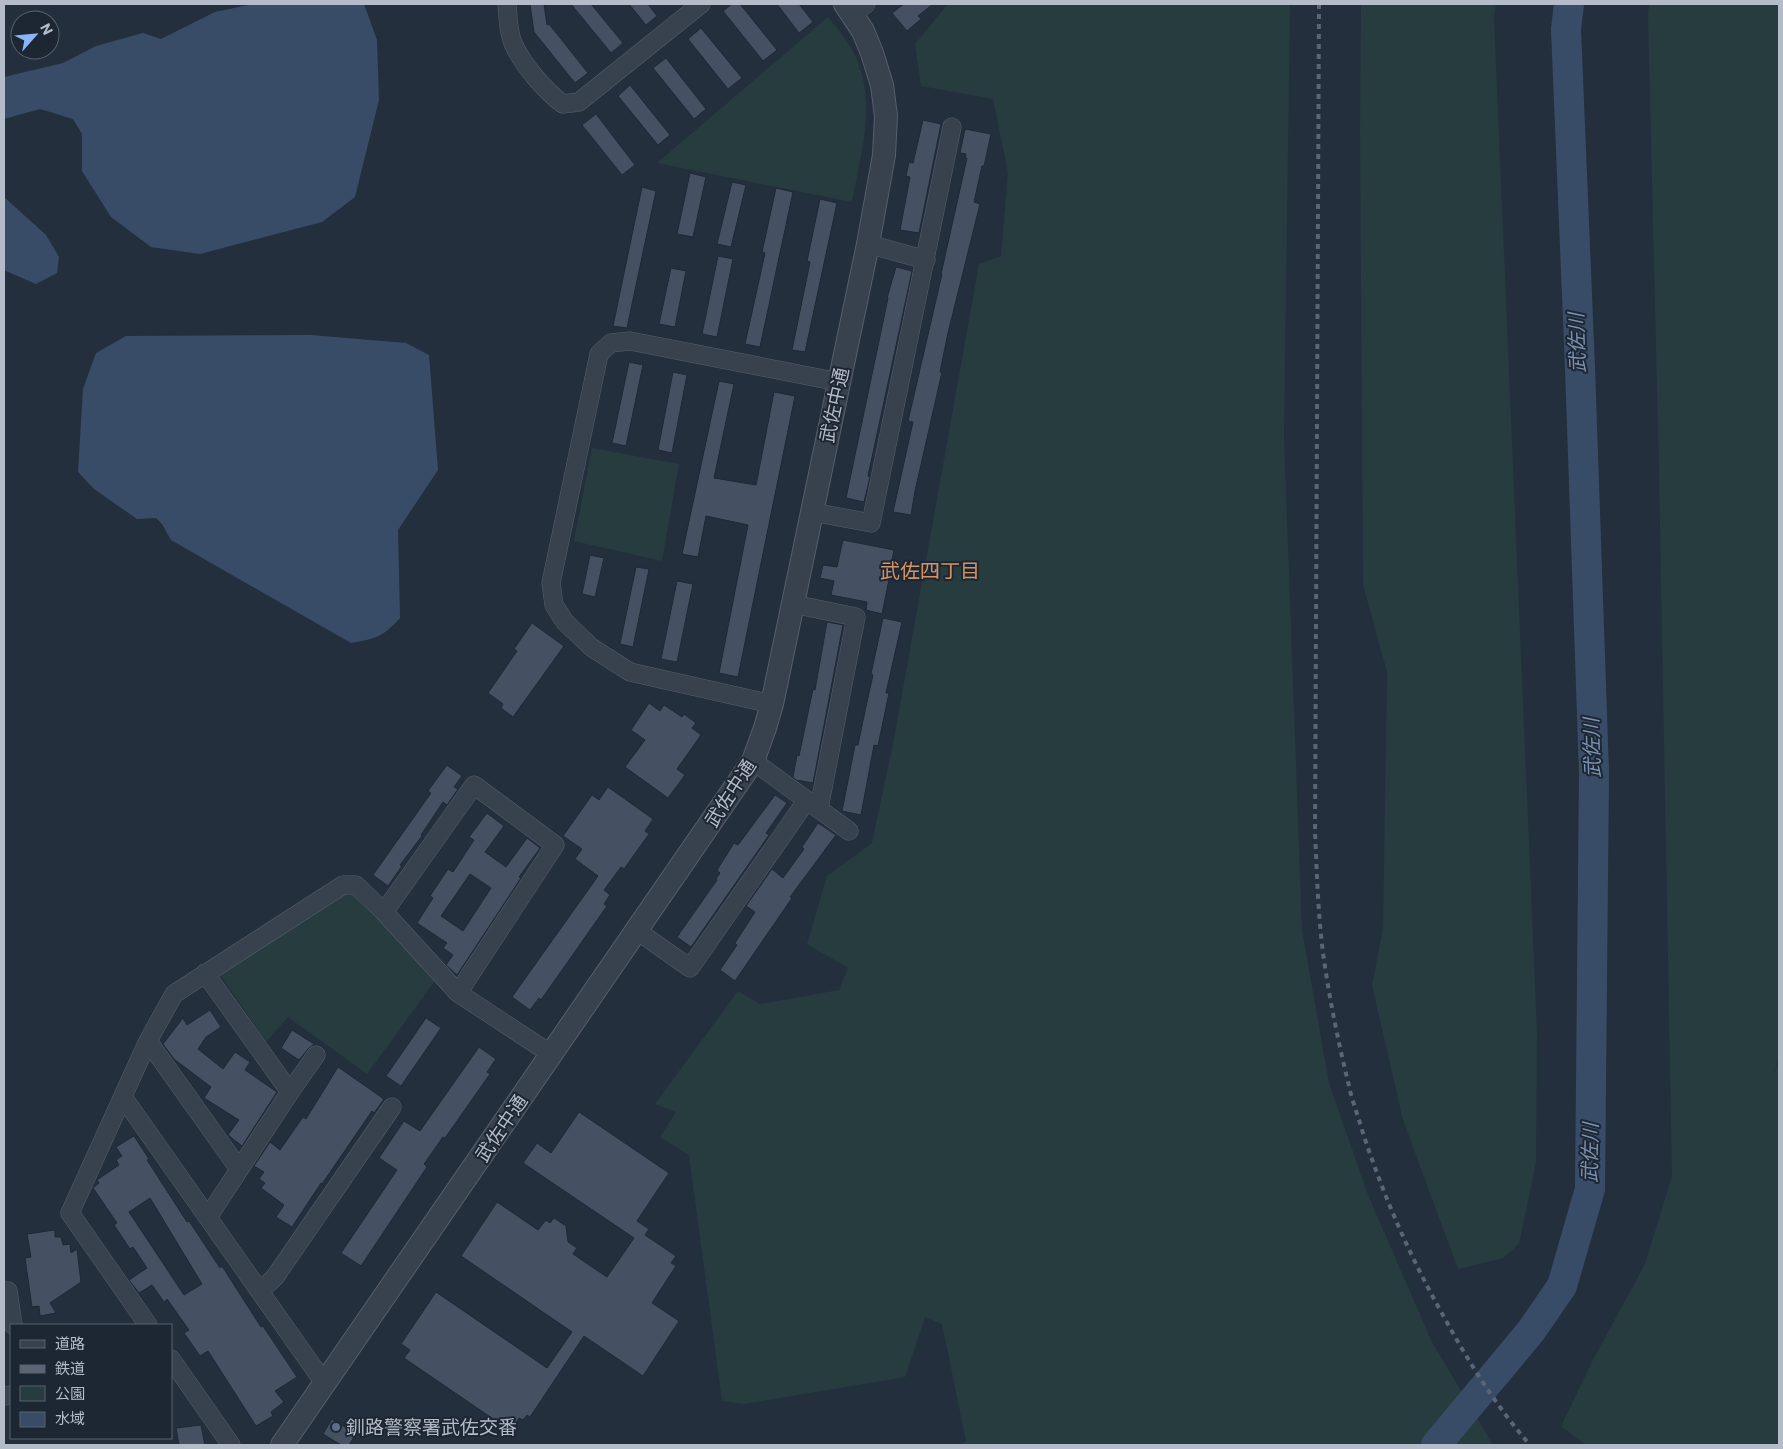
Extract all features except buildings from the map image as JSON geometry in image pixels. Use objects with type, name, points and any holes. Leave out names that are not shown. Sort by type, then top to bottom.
[{"type":"street","points":[[507,4],[512,42],[550,94],[563,104],[579,102],[701,4]]},
{"type":"street","name":"武佐中通","points":[[282,1445],[753,761],[772,704],[868,244],[884,155],[886,116],[882,85],[855,7]]},
{"type":"street","points":[[812,512],[871,524],[952,127]]},
{"type":"street","points":[[868,244],[926,260]]},
{"type":"street","points":[[772,704],[630,672],[591,647],[565,622],[554,605],[551,583],[599,354],[611,343],[630,341],[839,382]]},
{"type":"street","points":[[636,930],[690,968],[813,804],[856,617],[792,604]]},
{"type":"street","points":[[753,761],[849,831]]},
{"type":"street","points":[[384,912],[474,785],[556,846],[458,993]]},
{"type":"street","points":[[147,1324],[70,1213],[148,1041],[174,994],[205,973],[343,885],[356,885],[384,912],[458,993],[552,1054]]},
{"type":"street","points":[[205,973],[290,1092]]},
{"type":"street","points":[[148,1041],[239,1169]]},
{"type":"street","points":[[208,1217],[316,1055]]},
{"type":"street","points":[[124,1097],[325,1384]]},
{"type":"street","points":[[260,1291],[275,1277],[392,1107]]},
{"type":"street","points":[[4,1292],[8,1291],[13,1324]]},
{"type":"street","points":[[173,1366],[230,1445]]},
{"type":"green space","points":[[948,4],[1290,4],[1284,437],[1302,930],[1329,1083],[1368,1195],[1432,1342],[1493,1445],[961,1445],[966,1441],[942,1324],[925,1317],[905,1377],[744,1404],[722,1401],[689,1155],[660,1137],[676,1112],[655,1104],[738,991],[760,1004],[839,990],[848,968],[807,944],[827,876],[872,843],[894,739],[979,264],[1001,256],[1008,173],[993,99],[921,86],[915,44]]},
{"type":"green space","points":[[1361,4],[1496,4],[1494,18],[1537,1033],[1536,1162],[1519,1244],[1503,1258],[1458,1269],[1403,1120],[1372,985],[1383,929],[1387,672],[1363,585]]},
{"type":"green space","points":[[1649,4],[1779,4],[1779,1058],[1772,1078],[1779,1061],[1779,1445],[1586,1445],[1561,1426],[1594,1358],[1645,1264],[1672,1176]]},
{"type":"green space","points":[[828,17],[854,53],[864,82],[866,116],[862,151],[852,202],[657,163]]},
{"type":"green space","points":[[592,448],[679,464],[662,561],[574,541]]},
{"type":"green space","points":[[335,894],[359,894],[435,981],[367,1074],[288,1017],[266,1042],[220,974]]},
{"type":"water","points":[[253,4],[364,4],[377,40],[379,100],[355,197],[322,222],[200,254],[151,247],[111,217],[82,171],[82,134],[73,119],[40,109],[4,119],[4,77],[63,63],[96,46],[143,33],[161,39],[215,12]]},
{"type":"water","points":[[4,197],[46,235],[59,257],[57,273],[36,284],[4,270]]},
{"type":"water","points":[[311,335],[406,343],[429,355],[438,470],[398,530],[400,618],[389,629],[378,636],[351,643],[171,540],[162,524],[156,518],[137,519],[94,489],[78,472],[83,389],[96,353],[126,336]]},
{"type":"waterway","name":"武佐川","points":[[1436,1445],[1531,1331],[1562,1286],[1590,1189],[1594,772],[1566,29],[1569,4]]},
{"type":"railway","points":[[1319,4],[1315,832],[1319,912],[1324,960],[1335,1023],[1352,1097],[1388,1202],[1420,1272],[1463,1350],[1494,1399],[1530,1445]]},
{"type":"place","name":"釧路警察署武佐交番","points":[[336,1427]]},
{"type":"district","name":"武佐四丁目","points":[[930,571]]}]
